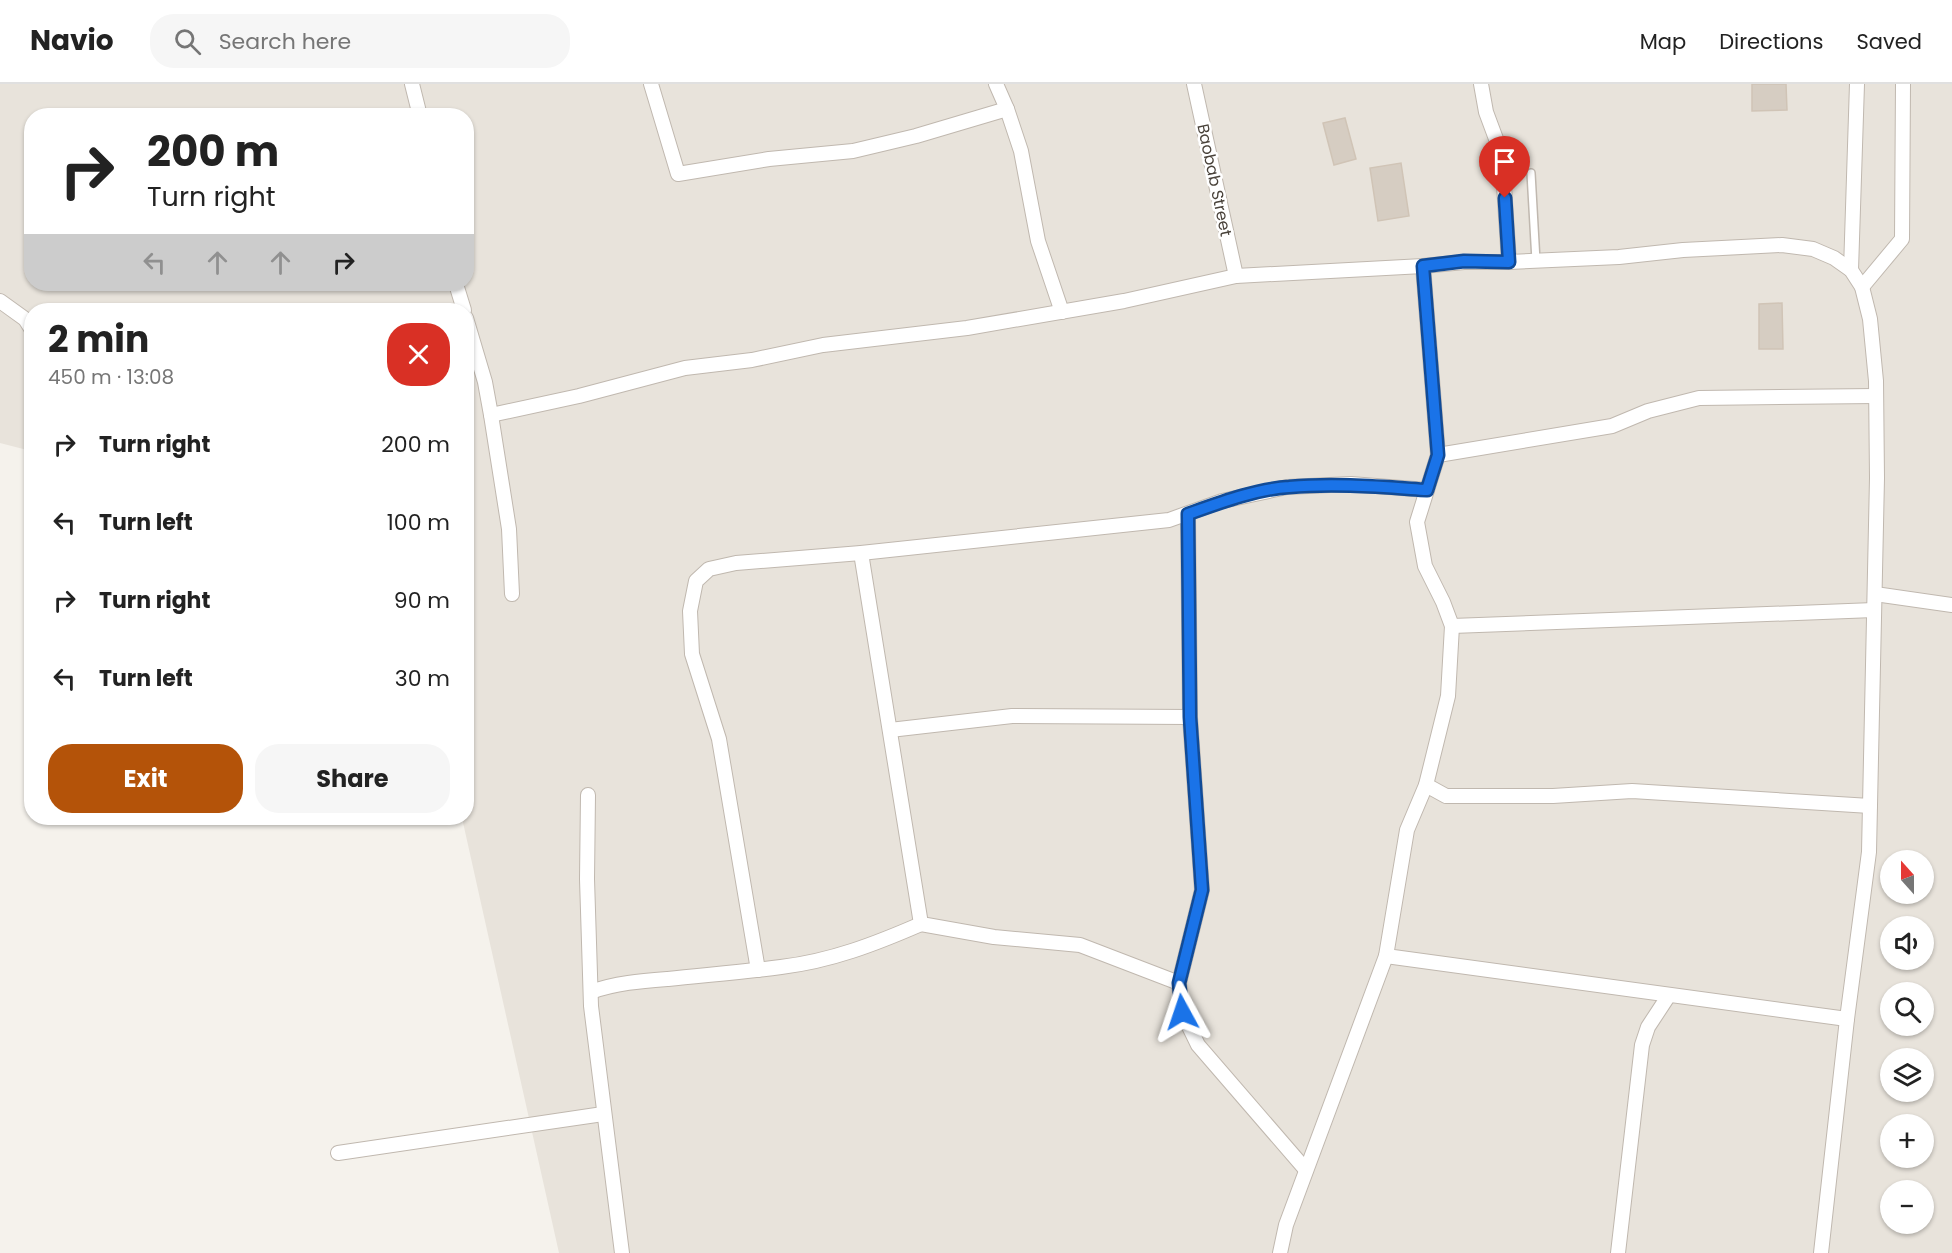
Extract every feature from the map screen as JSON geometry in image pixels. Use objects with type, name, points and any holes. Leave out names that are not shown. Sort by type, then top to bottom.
[{"type":"street","points":[[412,84],[418,108]]},
{"type":"street","points":[[651,84],[678,174],[769,159],[853,151],[916,136],[1007,109]]},
{"type":"street","points":[[996,84],[1021,150],[1038,241],[1062,312]]},
{"type":"street","name":"Baobab Street","points":[[1194,84],[1236,276]]},
{"type":"street","points":[[1481,84],[1486,112],[1502,155],[1509,262]]},
{"type":"street","points":[[1851,270],[1857,84]]},
{"type":"street","points":[[1862,287],[1902,239],[1903,84]]},
{"type":"street","points":[[491,415],[579,396],[684,368],[752,360],[823,345],[967,328],[1124,301],[1236,276],[1423,266],[1464,261],[1536,261],[1782,245],[1813,249],[1834,258],[1851,270],[1862,287],[1870,319],[1876,396],[1875,594],[1869,852],[1847,1020],[1821,1253]]},
{"type":"street","points":[[1280,1253],[1286,1225],[1386,956],[1407,830],[1426,785],[1448,696],[1452,626],[1425,566],[1417,522],[1438,455],[1423,266]]},
{"type":"street","points":[[0,301],[24,319]]},
{"type":"street","points":[[474,345],[485,382],[491,415],[508,529],[512,594]]},
{"type":"street","points":[[1438,455],[1612,426],[1648,411],[1700,398],[1876,396]]},
{"type":"street","points":[[758,970],[719,739],[692,654],[690,611],[696,581],[709,569],[736,563],[861,554],[1169,519],[1222,501],[1287,487],[1352,484],[1427,490]]},
{"type":"street","points":[[1188,514],[1190,717],[1202,890],[1179,983],[1182,1012],[1198,1044],[1306,1170]]},
{"type":"street","points":[[861,554],[921,924]]},
{"type":"street","points":[[1875,594],[1952,605]]},
{"type":"street","points":[[1452,626],[1874,610]]},
{"type":"street","points":[[890,730],[1012,717],[1190,717]]},
{"type":"street","points":[[1426,785],[1446,796],[1553,796],[1632,790],[1870,806]]},
{"type":"street","points":[[588,795],[587,879],[593,1033],[622,1253]]},
{"type":"street","points":[[591,992],[603,987],[758,970],[832,958],[868,947],[921,924],[994,937],[1080,945],[1179,983]]},
{"type":"street","points":[[1386,956],[1847,1020]]},
{"type":"street","points":[[1618,1253],[1642,1045],[1648,1027],[1669,995]]},
{"type":"street","points":[[338,1153],[603,1114]]},
{"type":"lane","points":[[1531,173],[1536,261]]},
{"type":"shaded area","points":[[0,84],[1952,84],[1952,1253],[559,1253],[464,825],[474,825],[474,303],[24,303],[24,449],[0,443]]},
{"type":"building","points":[[1752,84],[1786,84],[1787,110],[1752,111]]},
{"type":"building","points":[[1345,118],[1356,159],[1334,165],[1323,123]]},
{"type":"building","points":[[1401,163],[1409,216],[1378,221],[1370,168]]},
{"type":"building","points":[[1782,303],[1783,349],[1759,349],[1759,304]]},
{"type":"route","points":[[1182,1012],[1179,983],[1202,890],[1190,717],[1188,514],[1222,501],[1287,487],[1352,484],[1427,490],[1438,455],[1423,266],[1464,261],[1509,262],[1505,198]]}]
